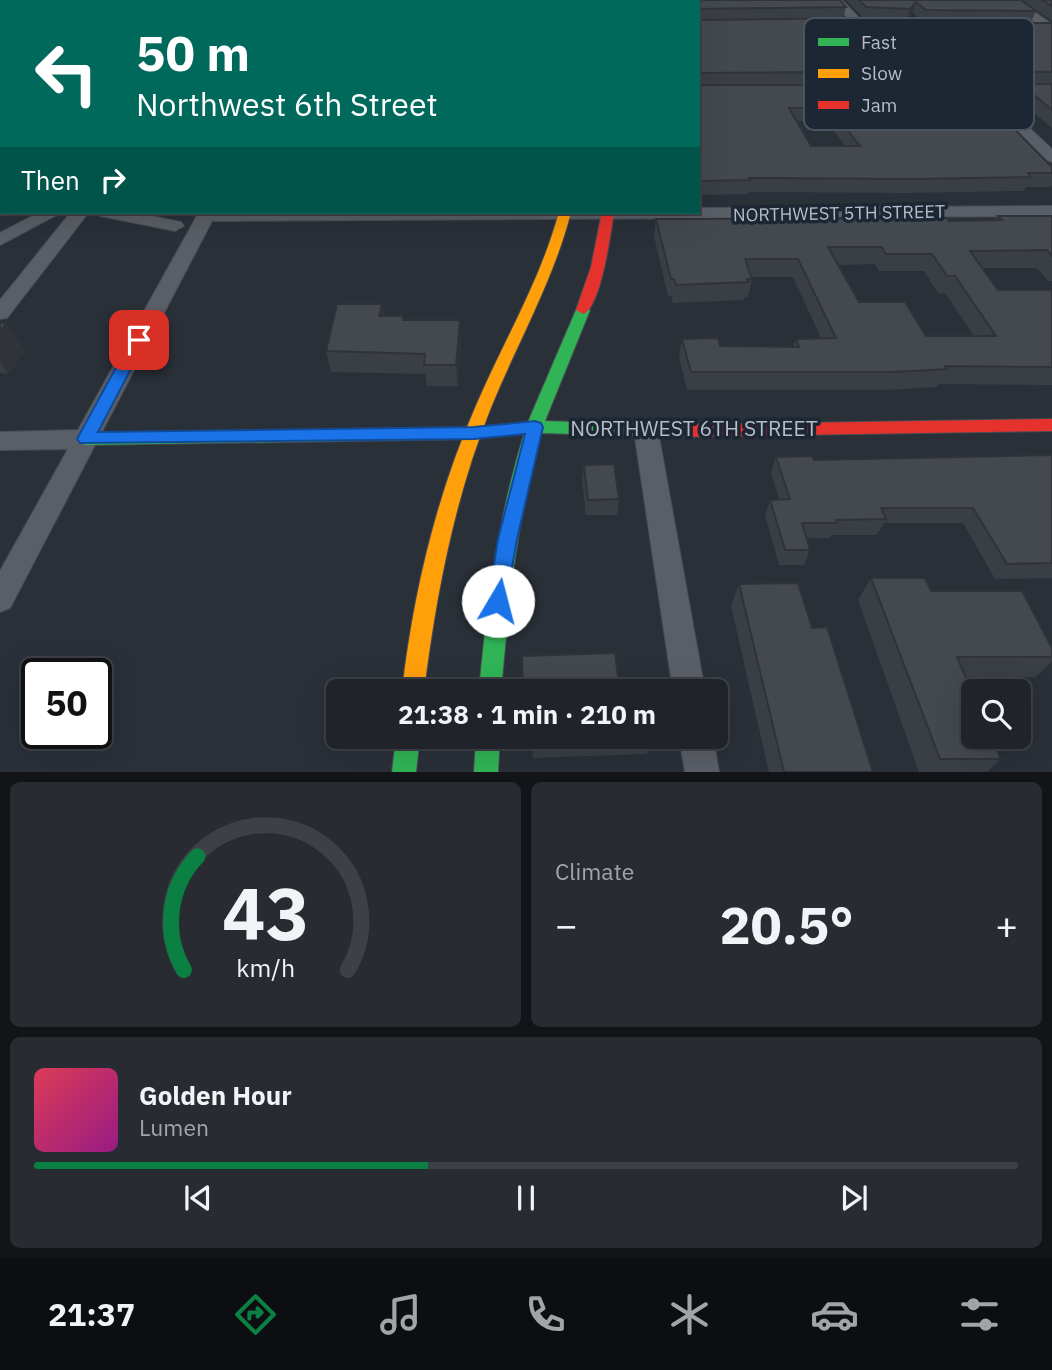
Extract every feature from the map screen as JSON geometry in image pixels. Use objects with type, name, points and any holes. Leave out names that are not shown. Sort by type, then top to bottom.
[{"type":"main road","points":[[415,679],[442,535],[474,433],[497,375],[550,267],[565,214]]},
{"type":"main road","points":[[491,679],[505,552],[535,427],[548,388],[587,300],[608,214]]},
{"type":"main road","name":"NORTHWEST 6TH STREET","points":[[86,439],[474,433],[535,427],[646,431],[1052,425]]},
{"type":"main road","points":[[404,772],[407,749]]},
{"type":"main road","points":[[486,772],[487,749]]},
{"type":"street","points":[[836,0],[853,18]]},
{"type":"street","points":[[1010,0],[1052,29]]},
{"type":"street","points":[[1034,29],[1052,29]]},
{"type":"street","points":[[1034,90],[1052,90]]},
{"type":"street","points":[[1023,130],[1052,157]]},
{"type":"street","name":"NORTHWEST 5TH STREET","points":[[700,213],[1052,211]]},
{"type":"street","points":[[0,240],[49,214]]},
{"type":"street","points":[[0,313],[78,214]]},
{"type":"street","points":[[116,214],[175,226]]},
{"type":"street","points":[[0,599],[207,214]]},
{"type":"street","name":"NORTHWEST 5TH STREET","points":[[207,214],[608,214]]},
{"type":"street","points":[[646,431],[687,679]]},
{"type":"street","name":"NORTHWEST 6TH STREET","points":[[0,441],[86,439]]},
{"type":"street","points":[[698,749],[702,772]]},
{"type":"building","points":[[700,0],[840,0],[846,7],[700,9]]},
{"type":"building","points":[[859,0],[1021,0],[1036,11],[926,10],[916,2],[910,9],[866,7]]},
{"type":"building","points":[[804,19],[804,72],[700,73],[700,20]]},
{"type":"building","points":[[1034,23],[1052,23],[1052,72],[1034,72]]},
{"type":"building","points":[[1034,84],[1052,84],[1052,110],[1034,95]]},
{"type":"building","points":[[700,85],[804,85],[804,108],[789,108],[811,146],[860,146],[847,130],[1015,130],[1052,167],[1052,173],[1028,173],[1031,177],[749,178],[750,180],[700,181]]},
{"type":"building","points":[[998,216],[1052,216],[1052,256],[1047,250],[970,251],[998,290],[1052,291],[1052,367],[945,366],[947,369],[893,372],[691,372],[682,339],[718,338],[720,346],[799,347],[796,339],[836,338],[798,259],[745,259],[752,279],[747,279],[749,282],[676,285],[674,279],[671,279],[656,219],[1002,220]],"holes":[[[828,247],[882,247],[886,254],[932,254],[947,276],[955,276],[996,336],[926,336],[905,302],[859,302]]]},
{"type":"building","points":[[337,304],[382,304],[379,316],[403,316],[403,320],[460,320],[456,365],[424,365],[425,354],[326,351]]},
{"type":"building","points":[[1052,455],[1052,563],[1007,564],[973,508],[881,508],[886,519],[802,523],[810,550],[785,550],[770,500],[790,499],[776,457],[812,456],[814,460]]},
{"type":"building","points":[[614,464],[619,499],[588,500],[584,465]]},
{"type":"building","points":[[871,578],[925,578],[931,591],[1022,591],[1052,648],[1052,657],[957,657],[966,679],[961,679],[961,749],[996,749],[1001,759],[940,759]]},
{"type":"building","points":[[798,583],[812,628],[827,627],[873,772],[784,772],[739,584]]},
{"type":"building","points":[[615,653],[618,679],[523,679],[522,656]]},
{"type":"traffic: fast","points":[[491,679],[500,590],[511,522],[526,456],[541,409],[583,310]]},
{"type":"traffic: fast","points":[[86,439],[474,433],[535,427],[668,431]]},
{"type":"traffic: fast","points":[[404,772],[407,749]]},
{"type":"traffic: fast","points":[[486,772],[487,749]]},
{"type":"traffic: slow","points":[[415,679],[430,583],[458,477],[483,408],[549,263],[564,214]]},
{"type":"traffic: jam","points":[[583,310],[598,267],[608,214]]},
{"type":"traffic: jam","points":[[668,431],[1052,425]]},
{"type":"route","points":[[139,340],[86,439],[122,436],[474,433],[535,427],[508,539],[498,601]]}]
